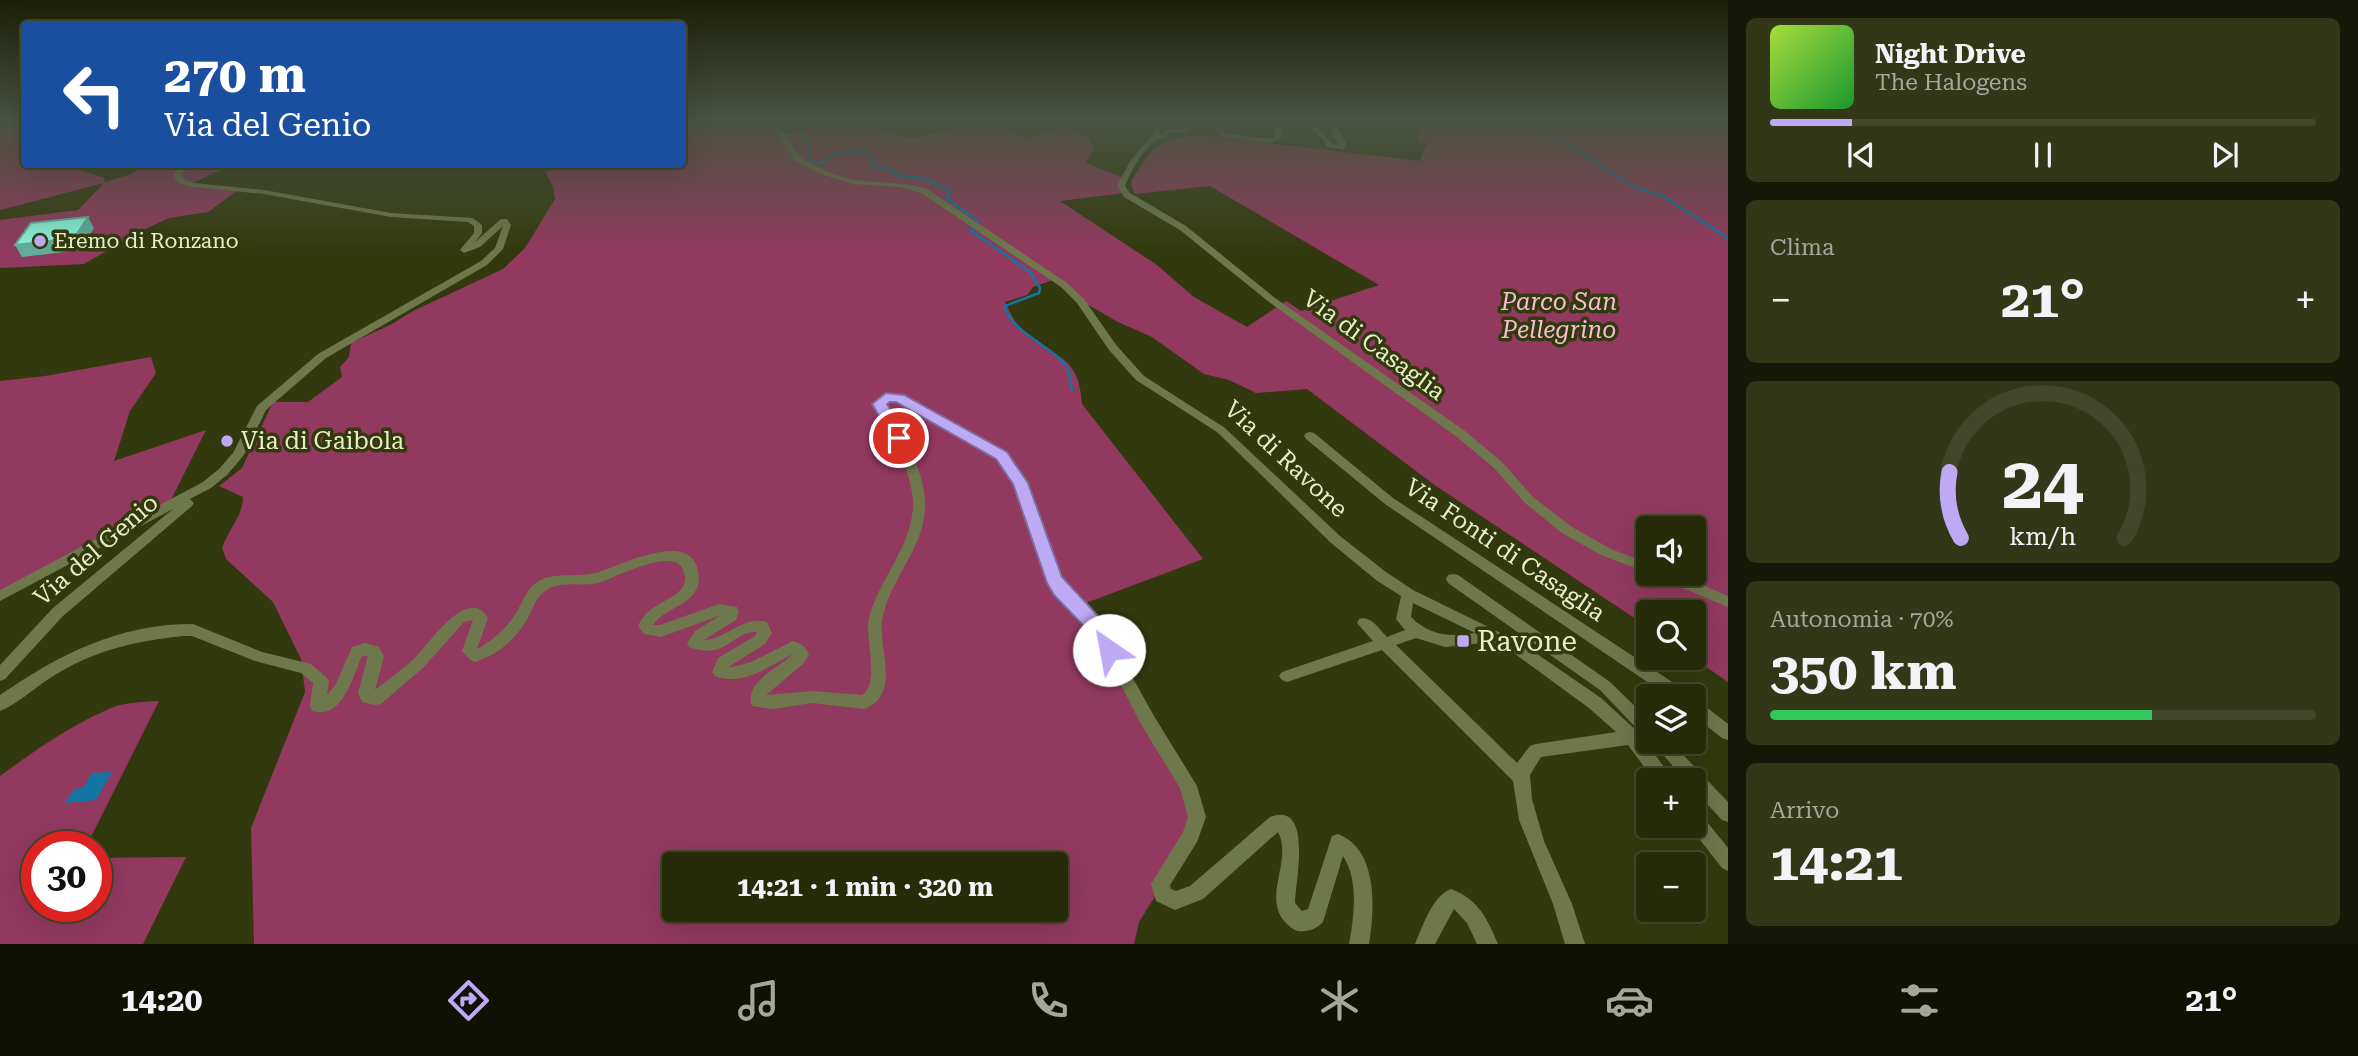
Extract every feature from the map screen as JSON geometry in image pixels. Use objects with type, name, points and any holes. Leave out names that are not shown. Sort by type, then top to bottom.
[{"type":"street","name":"Via di Ravone","points":[[807,165],[842,180],[914,187],[924,191],[1064,285],[1081,301],[1113,348],[1140,378],[1209,419],[1335,539],[1408,594],[1496,635],[1565,680],[1632,737],[1655,768]]},
{"type":"street","name":"Via di Casaglia","points":[[1132,165],[1121,186],[1127,195],[1183,228],[1264,293],[1461,434],[1498,465],[1529,500],[1567,530],[1606,552],[1636,563]]},
{"type":"street","points":[[0,596],[196,492],[223,472],[238,454],[261,408],[286,386],[322,356],[484,263],[499,249],[507,225],[504,221],[500,222],[484,241],[464,250],[478,233],[478,225],[470,220],[391,215],[264,192],[194,185],[182,182],[177,175],[183,168]]},
{"type":"street","points":[[0,704],[55,664],[95,646],[120,638],[183,630],[193,630],[260,657],[306,668],[321,681],[318,706],[339,695],[356,651],[374,651],[376,657],[366,693],[368,698],[375,699],[419,663],[459,618],[477,613],[481,618],[469,650],[475,656],[483,653],[512,630],[542,585],[553,581],[597,578],[660,556],[676,557],[686,562],[692,571],[692,582],[681,599],[645,621],[649,630],[661,631],[727,609],[732,611],[731,616],[700,635],[694,641],[696,645],[715,644],[753,625],[762,626],[765,632],[760,640],[723,662],[720,672],[724,675],[729,677],[744,671],[793,647],[800,651],[798,660],[759,690],[758,701],[774,702],[812,697],[864,702],[876,691],[878,667],[875,624],[879,608],[912,541],[918,518],[918,491],[914,474],[899,438],[879,404],[886,397],[899,398],[985,445],[1011,466],[1020,483],[1053,578],[1101,634],[1148,721],[1188,786],[1197,817],[1191,836],[1160,884],[1163,895],[1175,901],[1196,892],[1276,823],[1282,822],[1287,828],[1292,864],[1286,903],[1298,921],[1310,921],[1317,915],[1338,842],[1346,844],[1354,855],[1361,875],[1362,932],[1359,944]]},
{"type":"street","name":"Via Fonti di Casaglia","points":[[1310,436],[1390,501],[1662,684]]},
{"type":"street","name":"Via del Genio","points":[[0,675],[58,612],[187,504],[196,492]]},
{"type":"street","points":[[1452,579],[1605,686],[1636,717]]},
{"type":"street","points":[[1691,586],[1728,602]]},
{"type":"street","points":[[1408,594],[1403,620],[1415,633],[1430,640],[1463,641],[1496,635]]},
{"type":"street","points":[[1364,623],[1382,644],[1521,778]]},
{"type":"street","points":[[1287,676],[1415,633]]},
{"type":"street","points":[[1706,716],[1728,733]]},
{"type":"street","points":[[1575,944],[1528,816],[1521,778],[1525,765],[1536,751],[1632,737]]},
{"type":"street","points":[[1671,754],[1728,814]]},
{"type":"street","points":[[1706,834],[1728,862]]},
{"type":"street","points":[[1425,944],[1443,907],[1451,898],[1461,900],[1471,910],[1488,944]]},
{"type":"green space","points":[[0,165],[75,169],[104,178],[105,182],[143,168],[225,168],[193,183],[238,190],[208,212],[169,218],[84,264],[0,268],[0,220],[78,210],[104,183],[0,210]]},
{"type":"green space","name":"Parco San Pellegrino","points":[[686,165],[1091,165],[1122,177],[1124,193],[1060,201],[1157,265],[1194,297],[1247,327],[1286,301],[1301,311],[1379,285],[1210,186],[1134,194],[1131,182],[1142,165],[1728,165],[1728,682],[1706,667],[1706,600],[1636,600],[1636,619],[1436,486],[1307,389],[1256,393],[1229,380],[1204,374],[1152,337],[1085,303],[1056,279],[1033,287],[1027,295],[1005,302],[1011,315],[1030,337],[1069,364],[1080,386],[1082,404],[1203,559],[1078,606],[1129,701],[1195,807],[1179,858],[1139,922],[1134,944],[254,944],[251,828],[305,692],[301,659],[273,602],[226,559],[222,548],[241,510],[243,497],[219,486],[242,468],[273,402],[308,402],[342,377],[340,367],[349,357],[351,343],[503,269],[525,248],[555,199],[553,187],[545,171],[572,168],[686,168]]},
{"type":"green space","points":[[151,357],[156,373],[130,411],[114,461],[206,430],[170,502],[0,594],[0,381],[45,376]]},
{"type":"green space","points":[[159,701],[94,831],[21,831],[21,922],[112,922],[112,858],[186,857],[143,944],[0,944],[0,776],[82,722],[111,708]]},
{"type":"water","points":[[112,772],[96,800],[65,803],[74,789],[83,788],[92,773]]},
{"type":"building","points":[[88,217],[74,238],[15,245],[31,223]]},
{"type":"waterway","name":"Ravone","points":[[873,165],[892,170],[895,175],[923,178],[950,190],[947,198],[978,221],[970,230],[1030,272],[1040,288],[1039,293],[1005,306],[1015,324],[1062,361],[1068,370],[1072,390]]},
{"type":"waterway","points":[[1600,165],[1636,188],[1663,196],[1728,238]]},
{"type":"place","name":"Eremo di Ronzano","points":[[40,241]]},
{"type":"place","name":"Via di Gaibola","points":[[227,441]]},
{"type":"place","name":"Ravone","points":[[1463,641]]},
{"type":"route","points":[[899,438],[879,404],[886,397],[899,398],[985,445],[1011,466],[1020,483],[1053,578],[1101,634],[1109,650]]}]
